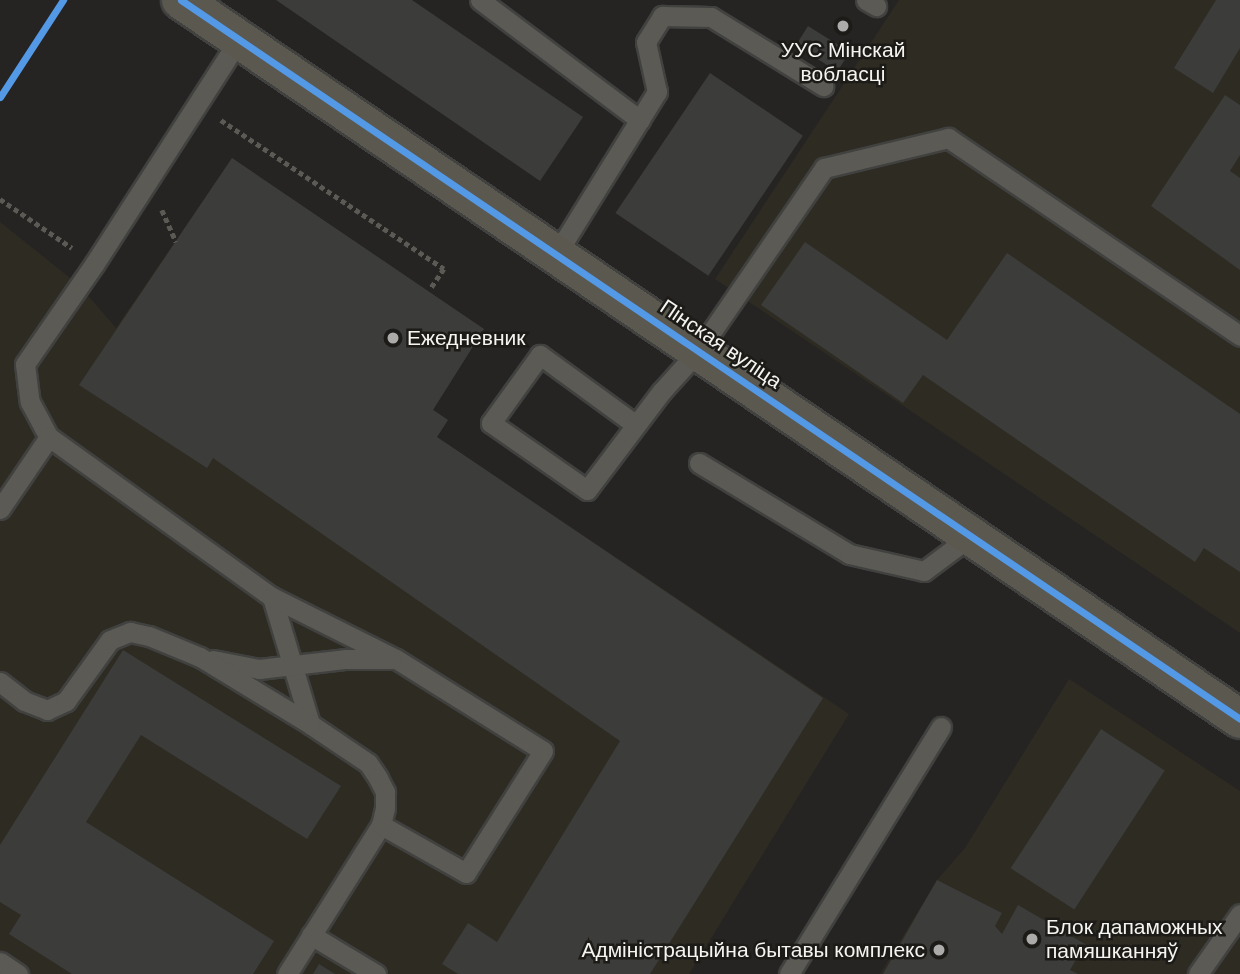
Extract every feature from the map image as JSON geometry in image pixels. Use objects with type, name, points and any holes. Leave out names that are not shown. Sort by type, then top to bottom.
[{"type":"street","name":"Пінская вуліца","points":[[201,5],[240,38],[1240,719]]},
{"type":"lane","points":[[480,0],[640,120]]},
{"type":"lane","points":[[557,253],[657,92],[646,42],[662,16],[711,17],[823,86]]},
{"type":"lane","points":[[240,38],[25,364],[30,402],[49,437],[272,597],[396,659],[544,751],[466,873],[381,825]]},
{"type":"lane","points":[[636,425],[540,355],[491,423],[587,490],[699,349],[824,168],[948,138],[1240,336]]},
{"type":"lane","points":[[0,509],[49,437]]},
{"type":"lane","points":[[699,463],[849,554],[924,571],[971,536]]},
{"type":"lane","points":[[272,597],[310,724]]},
{"type":"lane","points":[[0,682],[24,701],[47,710],[66,701],[110,640],[130,632],[149,636],[200,657],[368,762],[385,792],[381,825],[287,974]]},
{"type":"lane","points":[[200,657],[259,669],[346,659],[396,659]]},
{"type":"lane","points":[[789,974],[941,727]]},
{"type":"lane","points":[[1198,974],[1240,915]]},
{"type":"lane","points":[[312,935],[376,974]]},
{"type":"lane","points":[[0,962],[19,974]]},
{"type":"path","points":[[0,97],[63,0]]},
{"type":"path","points":[[217,117],[444,269],[430,290]]},
{"type":"path","points":[[0,199],[94,263]]},
{"type":"path","points":[[152,213],[159,203],[176,242]]},
{"type":"shaded area","points":[[899,0],[1240,0],[1240,633],[715,279]]},
{"type":"shaded area","points":[[232,158],[484,329],[433,409],[448,420],[437,437],[849,714],[689,974],[0,974],[0,222],[79,285],[116,328]]},
{"type":"shaded area","points":[[1069,679],[1240,791],[1240,974],[880,974],[937,880],[965,848]]},
{"type":"building","points":[[276,0],[412,0],[583,117],[540,181]]},
{"type":"building","points":[[1216,0],[1240,0],[1240,48],[1213,93],[1174,68]]},
{"type":"building","points":[[808,26],[850,52],[837,71],[796,46]]},
{"type":"building","points":[[710,73],[803,136],[708,276],[615,213]]},
{"type":"building","points":[[1225,95],[1240,105],[1240,155],[1230,171],[1240,178],[1240,270],[1151,206]]},
{"type":"building","points":[[232,158],[484,329],[433,410],[448,420],[437,437],[823,698],[650,974],[458,974],[442,964],[468,923],[497,942],[620,741],[213,458],[207,468],[79,385]]},
{"type":"building","points":[[805,242],[947,340],[1007,253],[1240,414],[1240,572],[1204,548],[1195,562],[923,375],[903,403],[761,305]]},
{"type":"building","points":[[123,650],[341,786],[307,839],[141,735],[86,822],[274,941],[253,974],[72,974],[9,934],[21,915],[0,902],[0,845]]},
{"type":"building","points":[[1101,729],[1165,770],[1074,910],[1011,868]]},
{"type":"building","points":[[937,880],[1002,913],[995,926],[1002,934],[1018,905],[1085,944],[1070,970],[1078,974],[883,974]]},
{"type":"building","points":[[319,964],[335,974],[313,974]]},
{"type":"cycle path","points":[[0,97],[63,0]]},
{"type":"cycle path","points":[[181,0],[1240,719]]},
{"type":"place","name":"УУС Мінскай вобласці","points":[[843,26]]},
{"type":"place","name":"Ежедневник","points":[[393,338]]},
{"type":"place","name":"Блок дапаможных памяшканняў","points":[[1032,939]]},
{"type":"place","name":"Адміністрацыйна бытавы комплекс","points":[[939,950]]}]
